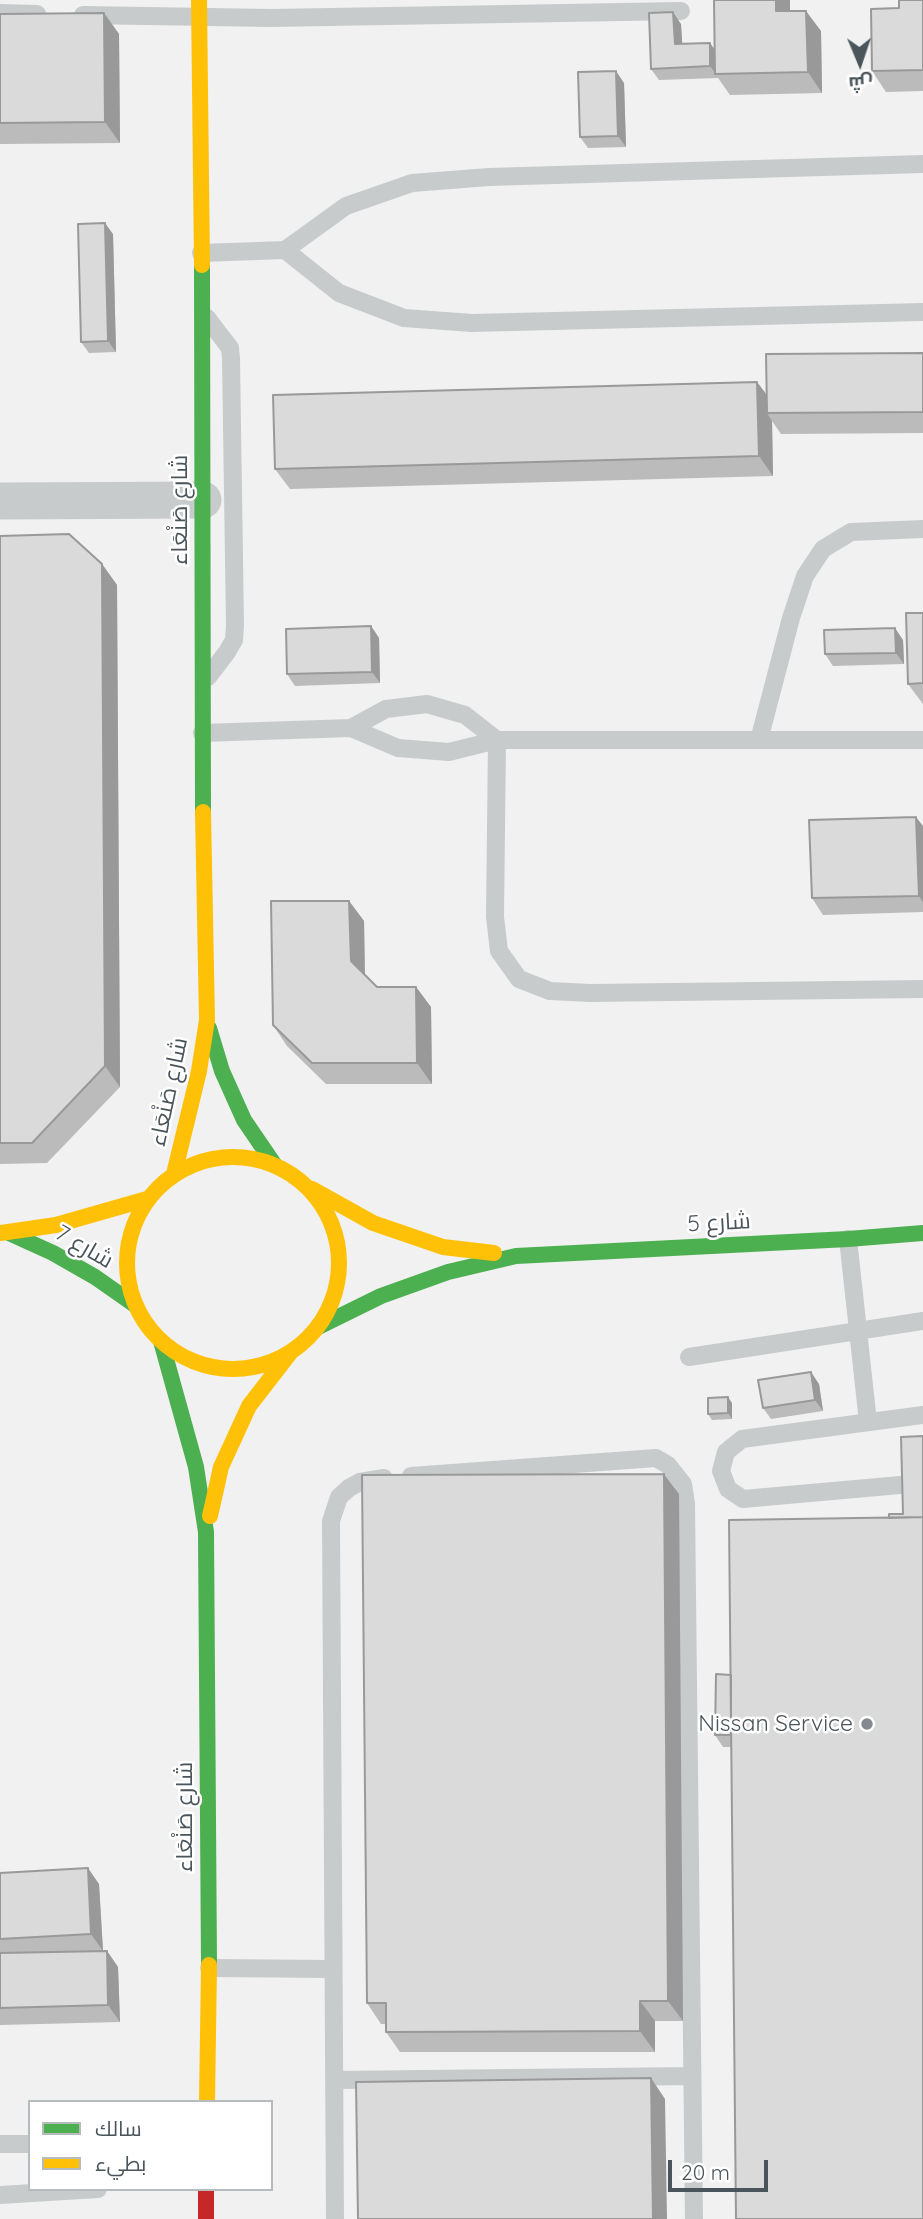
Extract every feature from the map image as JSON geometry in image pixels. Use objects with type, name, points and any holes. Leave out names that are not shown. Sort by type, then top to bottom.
[{"type":"street","name":"شارع صَنْعَاء","points":[[174,1174],[199,1071],[207,1020],[202,733],[199,9]]},
{"type":"street","points":[[0,500],[203,500]]},
{"type":"street","name":"شارع صَنْعَاء","points":[[207,1020],[222,1071],[244,1120],[274,1164]]},
{"type":"street","points":[[240,1157],[274,1164],[307,1186],[330,1217],[340,1255],[336,1293],[318,1327],[290,1353],[258,1366],[223,1369],[189,1360],[161,1341],[135,1305],[127,1278],[127,1251],[133,1223],[147,1199],[174,1174],[206,1160],[240,1157]]},
{"type":"street","name":"شارع 5","points":[[307,1186],[373,1223],[443,1247],[516,1256],[923,1233]]},
{"type":"street","name":"شارع 7","points":[[4,1233],[67,1222],[147,1199]]},
{"type":"street","name":"شارع 7","points":[[4,1233],[53,1253],[135,1305]]},
{"type":"street","name":"شارع 5","points":[[318,1327],[381,1296],[448,1272],[516,1256]]},
{"type":"street","name":"شارع صَنْعَاء","points":[[161,1341],[196,1467],[206,1532],[209,1968],[207,2100]]},
{"type":"street","name":"شارع صَنْعَاء","points":[[206,1532],[221,1466],[249,1406],[290,1353]]},
{"type":"street","points":[[206,2191],[206,2219]]},
{"type":"lane","points":[[0,13],[60,15],[199,9],[681,11]]},
{"type":"lane","points":[[201,253],[285,250],[346,206],[412,183],[502,177],[923,164]]},
{"type":"lane","points":[[285,250],[339,293],[404,318],[472,323],[923,312]]},
{"type":"lane","points":[[202,312],[230,348],[235,625],[234,640],[228,652],[203,682]]},
{"type":"lane","points":[[759,740],[791,618],[805,576],[823,549],[851,532],[923,529]]},
{"type":"lane","points":[[351,728],[386,709],[427,704],[465,715],[497,740]]},
{"type":"lane","points":[[202,733],[351,728],[398,748],[449,752],[497,740],[923,740]]},
{"type":"lane","points":[[497,740],[495,917],[499,951],[519,979],[550,991],[590,992],[923,989]]},
{"type":"lane","points":[[848,1239],[868,1422]]},
{"type":"lane","points":[[689,1357],[923,1321]]},
{"type":"lane","points":[[923,1415],[742,1439],[726,1452],[721,1471],[728,1489],[744,1499],[923,1483]]},
{"type":"lane","points":[[335,2219],[331,1521],[339,1497],[360,1482],[372,1479],[656,1458],[668,1465],[683,1483],[686,1504],[694,2219]]},
{"type":"lane","points":[[209,1968],[332,1969]]},
{"type":"lane","points":[[334,2080],[692,2076]]},
{"type":"lane","points":[[0,2144],[28,2144]]},
{"type":"lane","points":[[0,2195],[65,2191]]},
{"type":"building","points":[[714,0],[776,0],[776,11],[806,11],[808,72],[715,74]]},
{"type":"building","points":[[899,0],[923,0],[923,70],[872,71],[871,9],[899,8]]},
{"type":"building","points":[[673,12],[675,44],[710,43],[710,66],[651,69],[649,13]]},
{"type":"building","points":[[104,13],[105,122],[0,123],[0,14]]},
{"type":"building","points":[[616,71],[618,136],[580,137],[578,72]]},
{"type":"building","points":[[105,223],[108,341],[81,342],[78,224]]},
{"type":"building","points":[[923,353],[923,412],[767,413],[766,354]]},
{"type":"building","points":[[757,382],[759,456],[275,469],[273,395]]},
{"type":"building","points":[[69,534],[102,564],[105,1066],[32,1143],[0,1143],[0,536]]},
{"type":"building","points":[[906,613],[923,613],[923,683],[908,684]]},
{"type":"building","points":[[371,626],[372,672],[287,674],[286,629]]},
{"type":"building","points":[[895,628],[896,653],[825,654],[824,630]]},
{"type":"building","points":[[916,817],[919,896],[812,898],[809,820]]},
{"type":"building","points":[[271,901],[349,901],[351,961],[377,987],[416,987],[417,1063],[312,1063],[273,1025]]},
{"type":"building","points":[[811,1372],[815,1400],[763,1408],[758,1380]]},
{"type":"building","points":[[728,1397],[728,1413],[708,1414],[708,1398]]},
{"type":"building","points":[[923,1436],[923,1517],[889,1518],[889,1514],[903,1514],[901,1437]]},
{"type":"building","points":[[664,1474],[668,2001],[640,2001],[640,2031],[386,2032],[386,2003],[367,2003],[362,1475]]},
{"type":"building","points":[[923,1517],[923,2219],[736,2219],[729,1520]]},
{"type":"building","points":[[716,1674],[731,1675],[731,1735],[715,1735]]},
{"type":"building","points":[[88,1868],[91,1934],[0,1939],[0,1873]]},
{"type":"building","points":[[107,1951],[108,2005],[0,2008],[0,1953]]},
{"type":"building","points":[[651,2078],[653,2219],[358,2219],[356,2082]]},
{"type":"traffic: fast","points":[[202,265],[203,812]]},
{"type":"traffic: fast","points":[[209,1028],[222,1071],[244,1120],[274,1164]]},
{"type":"traffic: fast","points":[[9,1233],[53,1253],[95,1277],[135,1305]]},
{"type":"traffic: fast","points":[[318,1327],[381,1296],[448,1272],[516,1256],[923,1233]]},
{"type":"traffic: fast","points":[[161,1341],[196,1467],[206,1532],[209,1965]]},
{"type":"traffic: slow","points":[[199,0],[202,265]]},
{"type":"traffic: slow","points":[[174,1174],[199,1071],[207,1020],[203,812]]},
{"type":"traffic: slow","points":[[233,1157],[254,1159],[273,1165],[308,1188],[331,1223],[337,1242],[339,1263],[337,1284],[331,1303],[308,1338],[273,1361],[254,1367],[233,1369],[212,1367],[193,1361],[158,1338],[135,1303],[129,1284],[127,1263],[129,1242],[135,1223],[158,1188],[193,1165],[212,1159],[233,1157]]},
{"type":"traffic: slow","points":[[312,1189],[373,1223],[443,1247],[494,1253]]},
{"type":"traffic: slow","points":[[0,1233],[56,1225],[147,1199]]},
{"type":"traffic: slow","points":[[210,1516],[221,1467],[249,1406],[290,1353]]},
{"type":"traffic: slow","points":[[207,2100],[209,1965]]},
{"type":"traffic: jam","points":[[206,2191],[206,2219]]},
{"type":"place","name":"Nissan Service","points":[[867,1724]]}]
